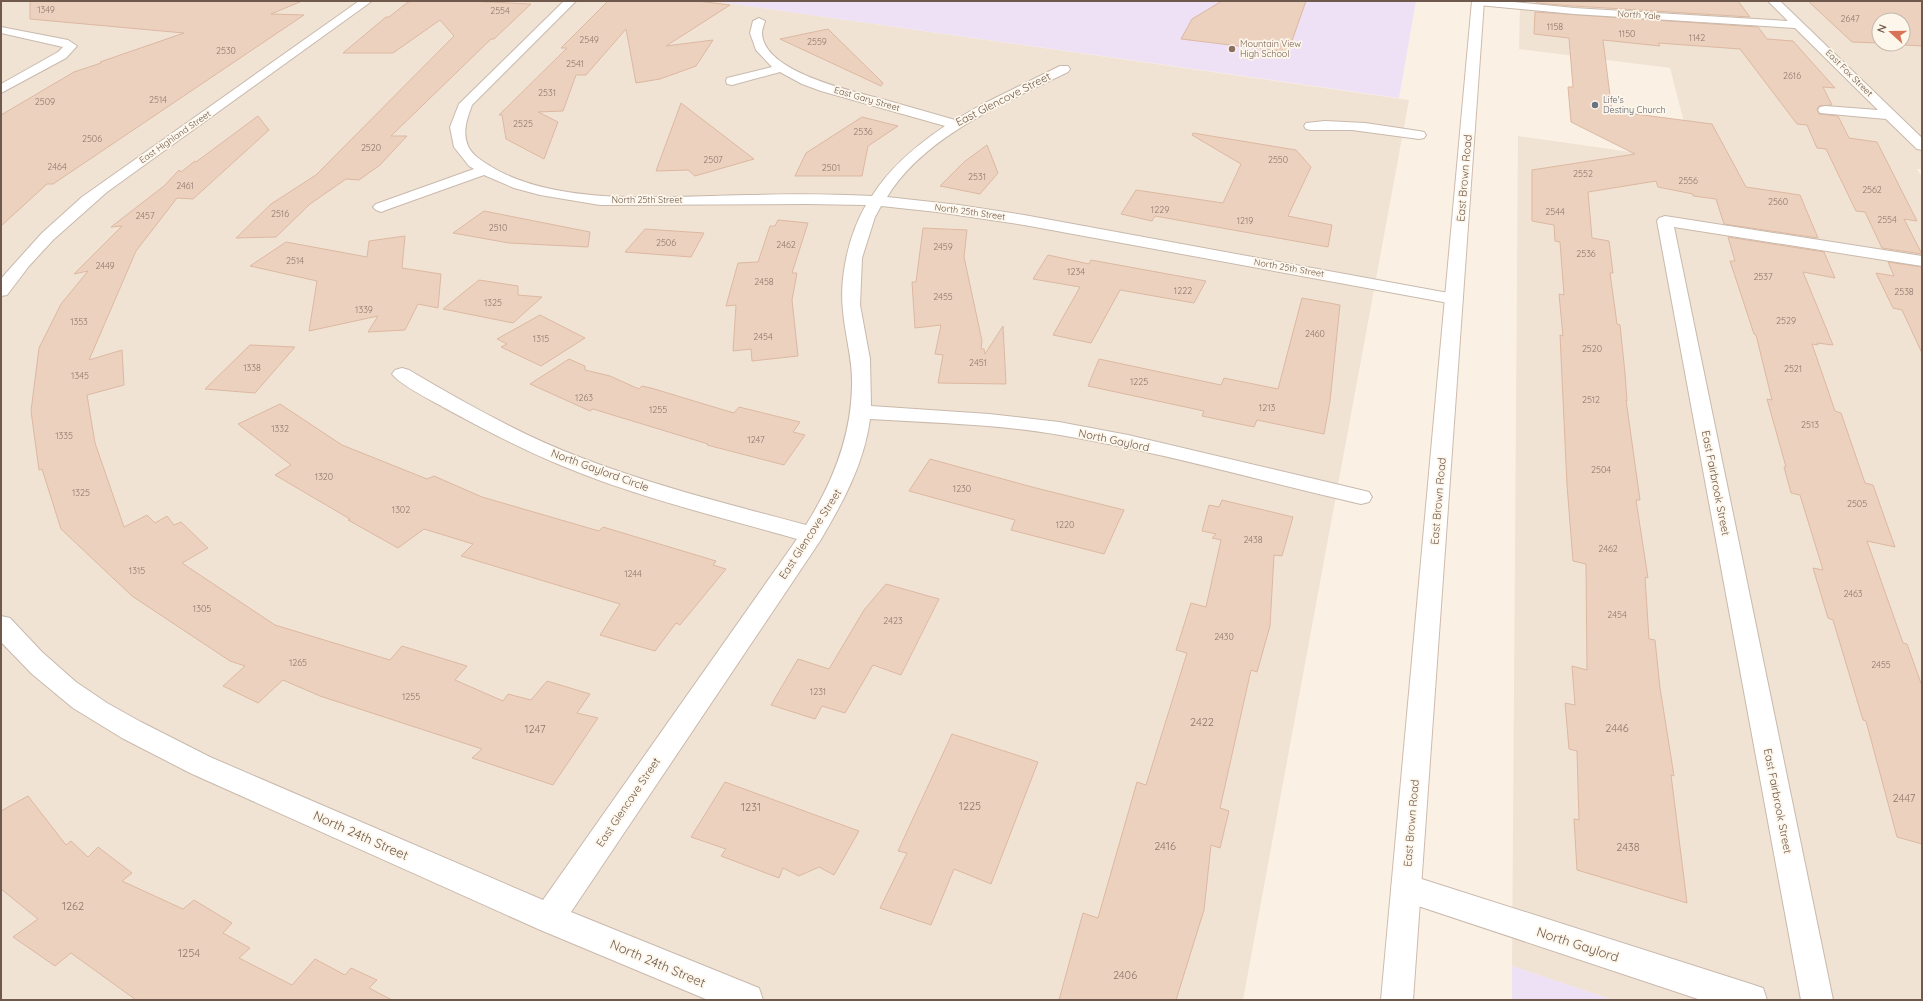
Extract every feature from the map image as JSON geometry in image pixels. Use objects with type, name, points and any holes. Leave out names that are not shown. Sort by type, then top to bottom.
[{"type":"street","name":"East Highland Street","points":[[1,291],[35,250],[69,216],[97,193],[366,1]]},
{"type":"street","name":"North 25th Street","points":[[570,1],[475,94],[461,113],[457,132],[459,142],[472,160],[484,170],[498,178],[517,185],[540,191],[589,199],[641,201],[795,199],[876,201],[952,208],[1454,299]]},
{"type":"street","name":"North Yale","points":[[1478,1],[1561,10],[1800,25]]},
{"type":"street","name":"East Brown Road","points":[[1397,1000],[1478,1]]},
{"type":"street","name":"East Fox Street","points":[[1774,1],[1922,146]]},
{"type":"street","name":"East Gary Street","points":[[759,20],[756,33],[758,40],[765,53],[782,68],[801,78],[825,87],[954,124]]},
{"type":"street","points":[[1,30],[64,43],[71,46],[62,55],[1,89]]},
{"type":"street","points":[[732,81],[782,68]]},
{"type":"street","name":"East Glencove Street","points":[[549,918],[812,535],[842,484],[852,458],[861,412],[861,356],[851,307],[852,274],[862,229],[876,201],[896,174],[911,158],[954,124],[988,105],[1064,69]]},
{"type":"street","points":[[1825,110],[1892,115]]},
{"type":"street","points":[[1311,126],[1334,124],[1360,126],[1419,135]]},
{"type":"street","points":[[381,207],[484,170]]},
{"type":"street","name":"East Fairbrook Street","points":[[1817,1000],[1665,221],[1922,262]]},
{"type":"street","name":"North Gaylord Circle","points":[[402,374],[482,421],[575,463],[654,490],[812,535]]},
{"type":"street","name":"North Gaylord","points":[[861,412],[989,420],[1058,428],[1128,442],[1361,497]]},
{"type":"street","name":"North 24th Street","points":[[1,625],[31,659],[68,690],[110,718],[156,743],[200,764],[549,918],[747,1000]]},
{"type":"street","name":"North Gaylord","points":[[1406,888],[1751,1000]]},
{"type":"shaded area","points":[[1,1],[713,1],[1409,100],[1243,1000],[1,1000]]},
{"type":"shaded area","name":"Mountain View High School","points":[[713,1],[1416,1],[1399,98]]},
{"type":"shaded area","points":[[1520,1],[1922,1],[1922,169],[1917,169],[1922,177],[1922,1000],[1613,1000],[1512,966],[1518,136],[1694,161],[1670,68],[1519,49]]},
{"type":"shaded area","points":[[1512,966],[1613,1000],[1512,1000]]},
{"type":"building","points":[[30,1],[302,1],[271,14],[304,15],[53,184],[47,184],[1,226],[1,115],[74,72],[184,33],[30,19]]},
{"type":"building","points":[[466,1],[531,4],[494,39],[491,39],[391,136],[407,136],[380,165],[359,180],[346,179],[310,204],[276,237],[236,238],[271,204],[316,175],[454,36],[440,20],[393,53],[343,53],[386,17],[389,17],[408,2]]},
{"type":"building","points":[[608,1],[697,1],[730,5],[666,46],[713,40],[696,66],[660,79],[636,83],[626,29],[586,75],[576,75],[563,111],[538,112],[558,122],[544,159],[506,139],[502,115],[499,115],[567,48],[561,48]]},
{"type":"building","points":[[1222,1],[1306,1],[1288,52],[1181,39],[1192,19]]},
{"type":"building","points":[[1536,1],[1738,1],[1750,17],[1574,6],[1536,3]]},
{"type":"building","points":[[1808,1],[1922,1],[1922,46],[1911,45],[1911,12],[1871,12],[1871,43],[1852,42]]},
{"type":"building","points":[[1535,12],[1758,27],[1767,39],[1793,41],[1835,88],[1823,87],[1832,105],[1819,106],[1817,109],[1819,114],[1838,116],[1849,138],[1877,142],[1917,221],[1904,219],[1922,254],[1882,248],[1865,212],[1856,211],[1826,149],[1817,148],[1807,125],[1797,124],[1740,49],[1658,43],[1660,46],[1603,40],[1612,111],[1712,124],[1746,187],[1800,195],[1818,238],[1724,224],[1716,199],[1693,196],[1693,194],[1658,187],[1656,181],[1588,192],[1592,238],[1609,241],[1613,273],[1610,273],[1617,324],[1620,325],[1627,401],[1626,400],[1640,500],[1636,500],[1648,578],[1645,577],[1649,639],[1655,640],[1660,688],[1674,776],[1671,775],[1687,903],[1577,870],[1574,819],[1579,820],[1577,751],[1569,749],[1565,703],[1575,705],[1572,666],[1587,670],[1586,564],[1573,561],[1567,485],[1560,335],[1563,336],[1559,294],[1564,295],[1560,242],[1555,241],[1554,225],[1532,221],[1532,170],[1635,154],[1571,122],[1568,87],[1573,87],[1569,38],[1534,34]]},
{"type":"building","points":[[828,29],[883,83],[881,86],[780,39]]},
{"type":"building","points":[[681,103],[754,159],[695,176],[688,170],[656,171]]},
{"type":"building","points":[[258,116],[269,130],[193,199],[177,198],[136,251],[89,360],[122,350],[124,385],[87,395],[95,443],[124,527],[147,515],[155,523],[167,516],[174,525],[181,522],[208,548],[182,563],[275,625],[390,660],[402,646],[467,666],[455,680],[503,701],[508,694],[531,700],[547,681],[590,694],[577,713],[598,718],[553,785],[472,758],[482,749],[320,696],[283,680],[258,703],[223,686],[245,666],[230,661],[132,596],[61,529],[42,469],[39,470],[31,411],[39,348],[61,304],[88,271],[74,274],[122,226],[111,227],[164,186],[179,170],[181,172],[195,161],[196,162]]},
{"type":"building","points":[[862,117],[898,126],[868,146],[862,176],[795,176],[806,153]]},
{"type":"building","points":[[1193,133],[1296,150],[1311,167],[1288,216],[1332,225],[1328,247],[1155,216],[1152,221],[1121,214],[1136,190],[1223,203],[1241,164],[1192,135]]},
{"type":"building","points":[[987,145],[998,173],[980,194],[940,186],[964,162]]},
{"type":"building","points":[[484,211],[590,232],[588,247],[509,243],[453,233]]},
{"type":"building","points":[[778,220],[808,223],[792,273],[797,273],[792,300],[798,356],[752,361],[751,349],[733,351],[736,305],[726,306],[738,263],[758,262],[770,226],[775,226]]},
{"type":"building","points":[[923,228],[967,230],[964,257],[982,341],[981,349],[984,349],[985,354],[1003,326],[1006,384],[938,383],[943,355],[935,354],[941,325],[915,328],[912,282],[916,282]]},
{"type":"building","points":[[645,229],[704,233],[691,257],[625,252]]},
{"type":"building","points":[[405,236],[402,268],[441,274],[438,308],[418,304],[405,330],[368,332],[378,316],[309,331],[317,281],[250,266],[286,242],[367,257],[369,241]]},
{"type":"building","points":[[1728,237],[1824,252],[1835,278],[1803,272],[1833,345],[1817,343],[1818,345],[1812,344],[1835,411],[1841,413],[1865,483],[1873,485],[1895,547],[1867,541],[1903,643],[1907,644],[1922,686],[1922,844],[1897,837],[1866,721],[1863,720],[1833,620],[1828,618],[1813,568],[1823,570],[1800,495],[1791,493],[1784,467],[1786,467],[1767,399],[1772,400],[1756,335],[1754,334],[1730,261],[1735,261]]},
{"type":"building","points":[[1048,255],[1089,264],[1091,260],[1206,281],[1194,303],[1120,290],[1091,343],[1053,335],[1080,287],[1033,279]]},
{"type":"building","points":[[1888,262],[1922,267],[1922,353],[1902,310],[1893,308],[1876,273],[1894,276]]},
{"type":"building","points":[[479,280],[518,286],[518,295],[542,297],[513,323],[443,309]]},
{"type":"building","points":[[1302,298],[1340,305],[1330,401],[1324,434],[1257,420],[1254,427],[1202,416],[1204,411],[1088,386],[1099,359],[1221,385],[1224,378],[1278,389]]},
{"type":"building","points":[[540,315],[585,338],[541,366],[501,347],[507,344],[497,339]]},
{"type":"building","points":[[250,345],[295,347],[255,393],[205,389]]},
{"type":"building","points":[[569,359],[585,366],[585,370],[610,376],[639,389],[642,386],[651,388],[734,413],[739,407],[800,422],[793,432],[805,435],[784,465],[707,445],[708,444],[593,409],[590,411],[530,384]]},
{"type":"building","points":[[280,404],[342,445],[427,479],[434,476],[482,497],[599,531],[603,527],[716,561],[713,565],[726,569],[680,625],[676,623],[655,651],[600,635],[620,604],[461,556],[473,544],[424,529],[398,548],[348,520],[350,519],[275,475],[291,465],[238,424]]},
{"type":"building","points":[[930,459],[1124,510],[1104,554],[1011,530],[1015,520],[909,491]]},
{"type":"building","points":[[1222,500],[1293,517],[1282,556],[1274,555],[1270,626],[1257,672],[1251,670],[1220,808],[1229,811],[1220,848],[1211,845],[1204,910],[1176,1000],[1059,1000],[1083,913],[1098,918],[1137,782],[1146,785],[1187,653],[1176,650],[1191,603],[1206,607],[1221,540],[1212,538],[1216,534],[1202,531],[1209,505],[1219,507]]},
{"type":"building","points":[[886,584],[939,599],[901,675],[873,665],[845,713],[822,706],[815,719],[771,705],[798,659],[829,669],[864,610]]},
{"type":"building","points":[[952,734],[1038,762],[991,884],[954,869],[931,925],[880,908],[907,853],[898,851]]},
{"type":"building","points":[[725,782],[859,831],[834,875],[819,867],[799,876],[783,868],[779,878],[721,856],[726,849],[691,837]]},
{"type":"building","points":[[28,796],[66,845],[71,841],[88,857],[98,847],[132,873],[122,881],[183,909],[194,900],[232,923],[223,933],[250,948],[239,958],[292,985],[315,959],[345,975],[351,968],[377,980],[369,988],[392,1000],[136,1000],[71,953],[55,966],[13,937],[38,919],[1,889],[1,811]]},
{"type":"place","name":"Mountain View High School","points":[[1232,49]]},
{"type":"place","name":"Life's Destiny Church","points":[[1595,105]]}]
